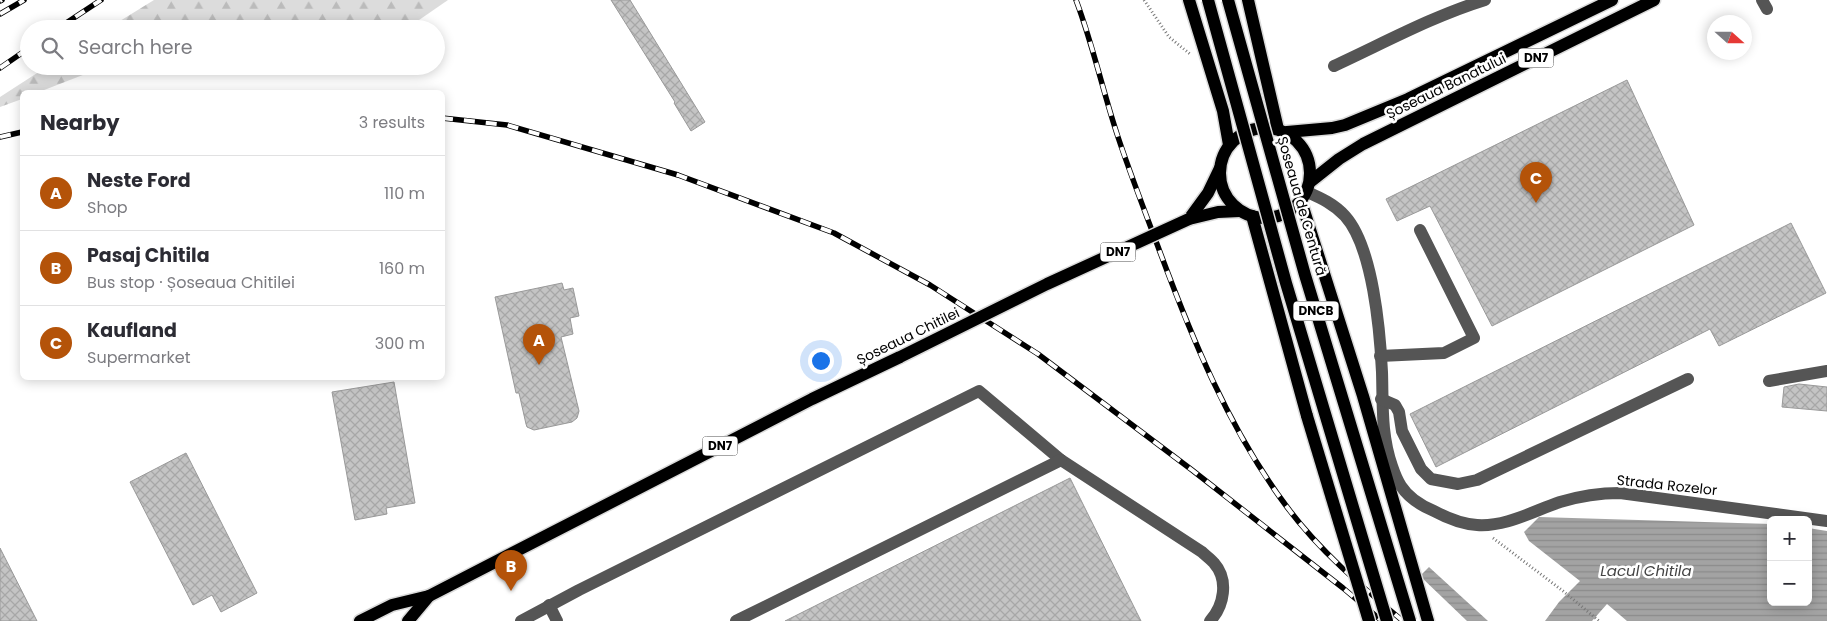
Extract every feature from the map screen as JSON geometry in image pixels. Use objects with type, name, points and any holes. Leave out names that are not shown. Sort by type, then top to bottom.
[{"type":"main road","points":[[1189,0],[1223,111],[1229,144]]},
{"type":"main road","name":"DNCB","points":[[1208,0],[1286,283],[1388,621]]},
{"type":"main road","name":"Șoseaua de Centură","points":[[1228,0],[1305,275],[1410,621]]},
{"type":"main road","points":[[1248,0],[1283,130],[1300,144],[1309,159],[1311,170],[1306,191],[1428,621]]},
{"type":"main road","name":"Șoseaua Banatului","points":[[1283,130],[1332,128],[1345,125],[1408,99],[1612,0]]},
{"type":"main road","name":"Șoseaua Banatului","points":[[1306,191],[1339,159],[1362,144],[1654,0]]},
{"type":"main road","name":"DN7","points":[[1283,130],[1263,127],[1248,130],[1234,139],[1229,144],[1222,159],[1220,168],[1222,187],[1226,196],[1240,210],[1252,216],[1262,218],[1279,216],[1294,208],[1306,191]]},
{"type":"main road","name":"Șoseaua Chitilei","points":[[1189,219],[1208,193],[1220,168]]},
{"type":"main road","name":"Șoseaua Chitilei","points":[[360,621],[392,605],[429,596],[803,404],[1047,284],[1189,219],[1218,212],[1240,210]]},
{"type":"main road","points":[[1252,216],[1307,416],[1368,621]]},
{"type":"main road","name":"Șoseaua Chitilei","points":[[408,621],[429,596]]},
{"type":"street","points":[[1334,66],[1462,7],[1485,0]]},
{"type":"street","name":"Strada Rozelor","points":[[1306,191],[1328,202],[1345,216],[1360,239],[1374,298],[1386,449],[1401,486],[1425,507],[1459,522],[1477,525],[1503,523],[1579,497],[1620,493],[1827,521]]},
{"type":"street","points":[[1380,356],[1444,353],[1474,338],[1420,230]]},
{"type":"street","points":[[1769,381],[1827,371]]},
{"type":"street","points":[[1381,399],[1395,405],[1399,412],[1402,431],[1421,469],[1430,479],[1458,484],[1477,480],[1688,379]]},
{"type":"street","points":[[521,621],[549,605],[979,391],[1061,460],[1202,552],[1214,563],[1222,576],[1224,592],[1219,608],[1210,621]]},
{"type":"street","points":[[736,621],[1061,460]]},
{"type":"street","points":[[549,605],[557,621]]},
{"type":"path","points":[[1144,0],[1169,37],[1210,68]]},
{"type":"path","points":[[1477,525],[1563,591],[1598,621]]},
{"type":"green space","points":[[154,0],[448,0],[419,20],[122,20]]},
{"type":"green space","points":[[34,75],[83,75],[44,90],[20,90],[20,100],[0,107],[0,97]]},
{"type":"water","name":"Lacul Chitila","points":[[1539,517],[1767,524],[1767,606],[1812,606],[1812,529],[1827,531],[1827,621],[1627,621],[1607,604],[1592,621],[1545,621],[1559,602],[1580,581],[1529,541],[1524,532]]},
{"type":"water","points":[[1429,567],[1488,621],[1467,621],[1420,576]]},
{"type":"building","points":[[611,0],[630,0],[705,122],[691,131]]},
{"type":"building","points":[[1627,80],[1694,225],[1492,326],[1430,206],[1397,221],[1386,199]]},
{"type":"building","points":[[1791,223],[1826,293],[1719,346],[1710,329],[1436,467],[1410,414]]},
{"type":"building","points":[[562,283],[564,290],[573,288],[579,316],[570,318],[573,334],[561,337],[579,411],[577,418],[572,422],[534,430],[527,427],[519,393],[516,393],[495,297]]},
{"type":"building","points":[[394,382],[415,503],[386,508],[387,514],[355,520],[332,392]]},
{"type":"building","points":[[1799,384],[1827,387],[1827,411],[1782,407],[1784,387]]},
{"type":"building","points":[[186,453],[257,593],[221,612],[212,595],[193,605],[130,482]]},
{"type":"building","points":[[1070,478],[1141,621],[785,621]]},
{"type":"building","points":[[0,548],[37,621],[0,621]]},
{"type":"railway","points":[[0,14],[24,0]]},
{"type":"railway","points":[[71,20],[101,0]]},
{"type":"railway","points":[[1076,0],[1088,34],[1118,137],[1137,191],[1183,313],[1229,413],[1266,477],[1299,523],[1342,567],[1403,621]]},
{"type":"railway","points":[[0,68],[20,54]]},
{"type":"railway","points":[[445,118],[507,125],[678,175],[834,233],[930,285],[1038,354],[1192,470],[1343,588],[1382,621]]},
{"type":"railway","points":[[0,137],[20,132]]},
{"type":"place","name":"Kaufland","points":[[1536,203]]},
{"type":"place","name":"Neste Ford","points":[[539,365]]},
{"type":"place","name":"Pasaj Chitila","points":[[511,591]]}]
